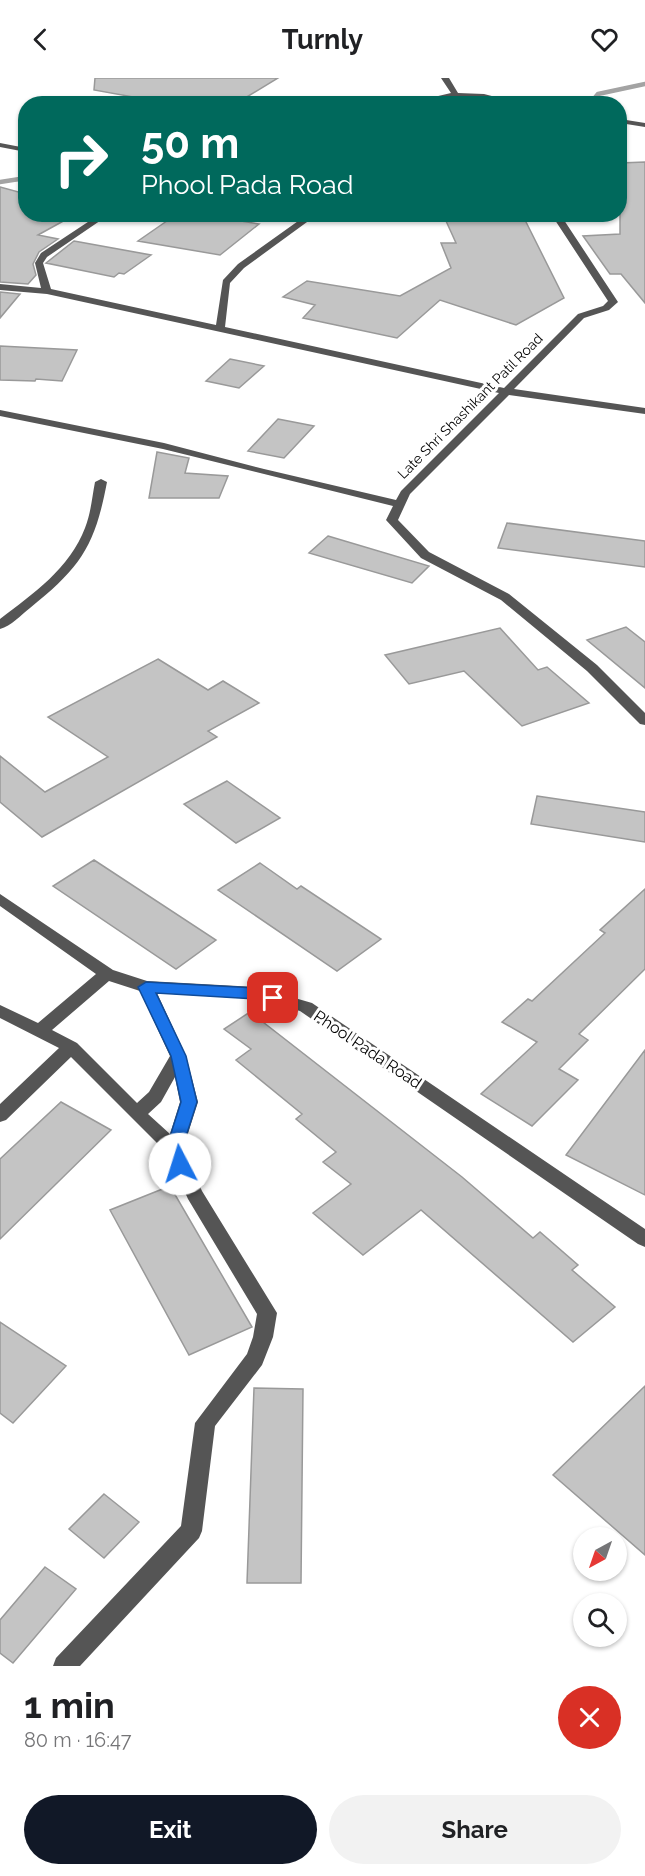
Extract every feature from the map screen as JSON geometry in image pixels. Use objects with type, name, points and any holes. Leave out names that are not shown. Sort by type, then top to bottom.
[{"type":"street","points":[[445,78],[455,94]]},
{"type":"street","points":[[440,96],[455,94],[468,96]]},
{"type":"street","points":[[627,122],[645,125]]},
{"type":"street","points":[[0,145],[18,148]]},
{"type":"street","points":[[47,291],[39,263],[44,255],[94,222]]},
{"type":"street","points":[[220,328],[226,282],[241,266],[303,222]]},
{"type":"street","name":"Late Shri Shashikant Patil Road","points":[[560,222],[613,303],[606,308],[580,316],[405,493],[392,520],[425,555],[505,597],[592,668],[645,721]]},
{"type":"street","points":[[0,286],[47,291],[505,391],[645,411]]},
{"type":"street","points":[[0,413],[164,446],[262,472],[400,504]]},
{"type":"street","points":[[0,625],[43,592],[76,555],[91,528],[101,482]]},
{"type":"street","name":"Phool Pada Road","points":[[0,899],[107,974],[146,987],[257,993],[306,1006],[645,1239]]},
{"type":"street","points":[[40,1030],[107,974]]},
{"type":"street","points":[[146,987],[178,1056],[189,1102],[174,1149]]},
{"type":"street","points":[[0,1011],[71,1047],[174,1149],[194,1194],[267,1313],[263,1337],[255,1359],[205,1423],[191,1531],[64,1666]]},
{"type":"street","points":[[0,1115],[71,1047]]},
{"type":"street","points":[[138,1114],[155,1097],[178,1056]]},
{"type":"building","points":[[95,78],[278,78],[248,96],[127,96],[94,90]]},
{"type":"building","points":[[645,162],[645,303],[621,274],[610,274],[583,236],[620,234],[620,222],[627,222],[627,163]]},
{"type":"building","points":[[0,187],[18,192],[18,222],[62,222],[38,235],[58,239],[39,252],[33,264],[36,275],[28,284],[0,282]]},
{"type":"building","points":[[165,222],[259,224],[220,255],[138,241]]},
{"type":"building","points":[[446,222],[526,222],[564,298],[516,325],[440,300],[397,338],[303,318],[315,305],[283,297],[307,281],[400,296],[451,268],[441,243],[456,243]]},
{"type":"building","points":[[74,241],[151,255],[124,274],[119,273],[114,277],[46,263]]},
{"type":"building","points":[[0,292],[20,294],[0,318]]},
{"type":"building","points":[[0,346],[77,350],[62,381],[0,380]]},
{"type":"building","points":[[230,359],[264,366],[239,388],[206,381]]},
{"type":"building","points":[[278,419],[314,426],[284,458],[248,451]]},
{"type":"building","points":[[157,452],[189,458],[185,473],[228,476],[219,498],[149,498]]},
{"type":"building","points":[[507,523],[645,541],[645,567],[498,548]]},
{"type":"building","points":[[328,536],[429,566],[412,583],[309,553]]},
{"type":"building","points":[[626,627],[645,642],[645,688],[587,640]]},
{"type":"building","points":[[500,628],[538,670],[547,667],[589,703],[522,726],[464,671],[409,684],[385,655]]},
{"type":"building","points":[[158,659],[208,690],[223,681],[259,703],[208,731],[217,737],[42,837],[0,802],[0,756],[45,792],[108,757],[48,717]]},
{"type":"building","points":[[227,781],[280,818],[236,843],[184,804]]},
{"type":"building","points":[[537,796],[645,812],[645,842],[531,824]]},
{"type":"building","points":[[94,860],[216,940],[176,969],[53,886]]},
{"type":"building","points":[[260,863],[297,889],[301,886],[381,939],[337,971],[218,890]]},
{"type":"building","points":[[645,889],[645,969],[579,1034],[588,1040],[559,1069],[578,1080],[532,1126],[481,1094],[537,1042],[502,1022],[528,999],[532,1001],[605,933],[600,930]]},
{"type":"building","points":[[250,1012],[462,1177],[533,1238],[540,1232],[578,1265],[572,1270],[615,1307],[573,1342],[421,1210],[363,1255],[313,1213],[351,1184],[323,1162],[336,1152],[296,1119],[302,1114],[236,1060],[251,1049],[224,1029]]},
{"type":"building","points":[[645,1050],[645,1195],[566,1155]]},
{"type":"building","points":[[61,1102],[111,1130],[0,1239],[0,1159]]},
{"type":"building","points":[[170,1186],[252,1327],[189,1355],[110,1210]]},
{"type":"building","points":[[0,1322],[66,1366],[13,1423],[0,1413]]},
{"type":"building","points":[[645,1386],[645,1555],[627,1539],[627,1527],[613,1527],[553,1475]]},
{"type":"building","points":[[254,1388],[303,1389],[301,1583],[247,1583]]},
{"type":"building","points":[[104,1494],[139,1522],[104,1558],[69,1529]]},
{"type":"building","points":[[45,1567],[76,1589],[13,1663],[0,1653],[0,1620]]},
{"type":"waterway","points":[[596,96],[645,84]]},
{"type":"waterway","points":[[0,182],[18,179]]},
{"type":"route","points":[[180,1164],[174,1149],[189,1102],[178,1056],[146,987],[257,993],[273,998]]}]
